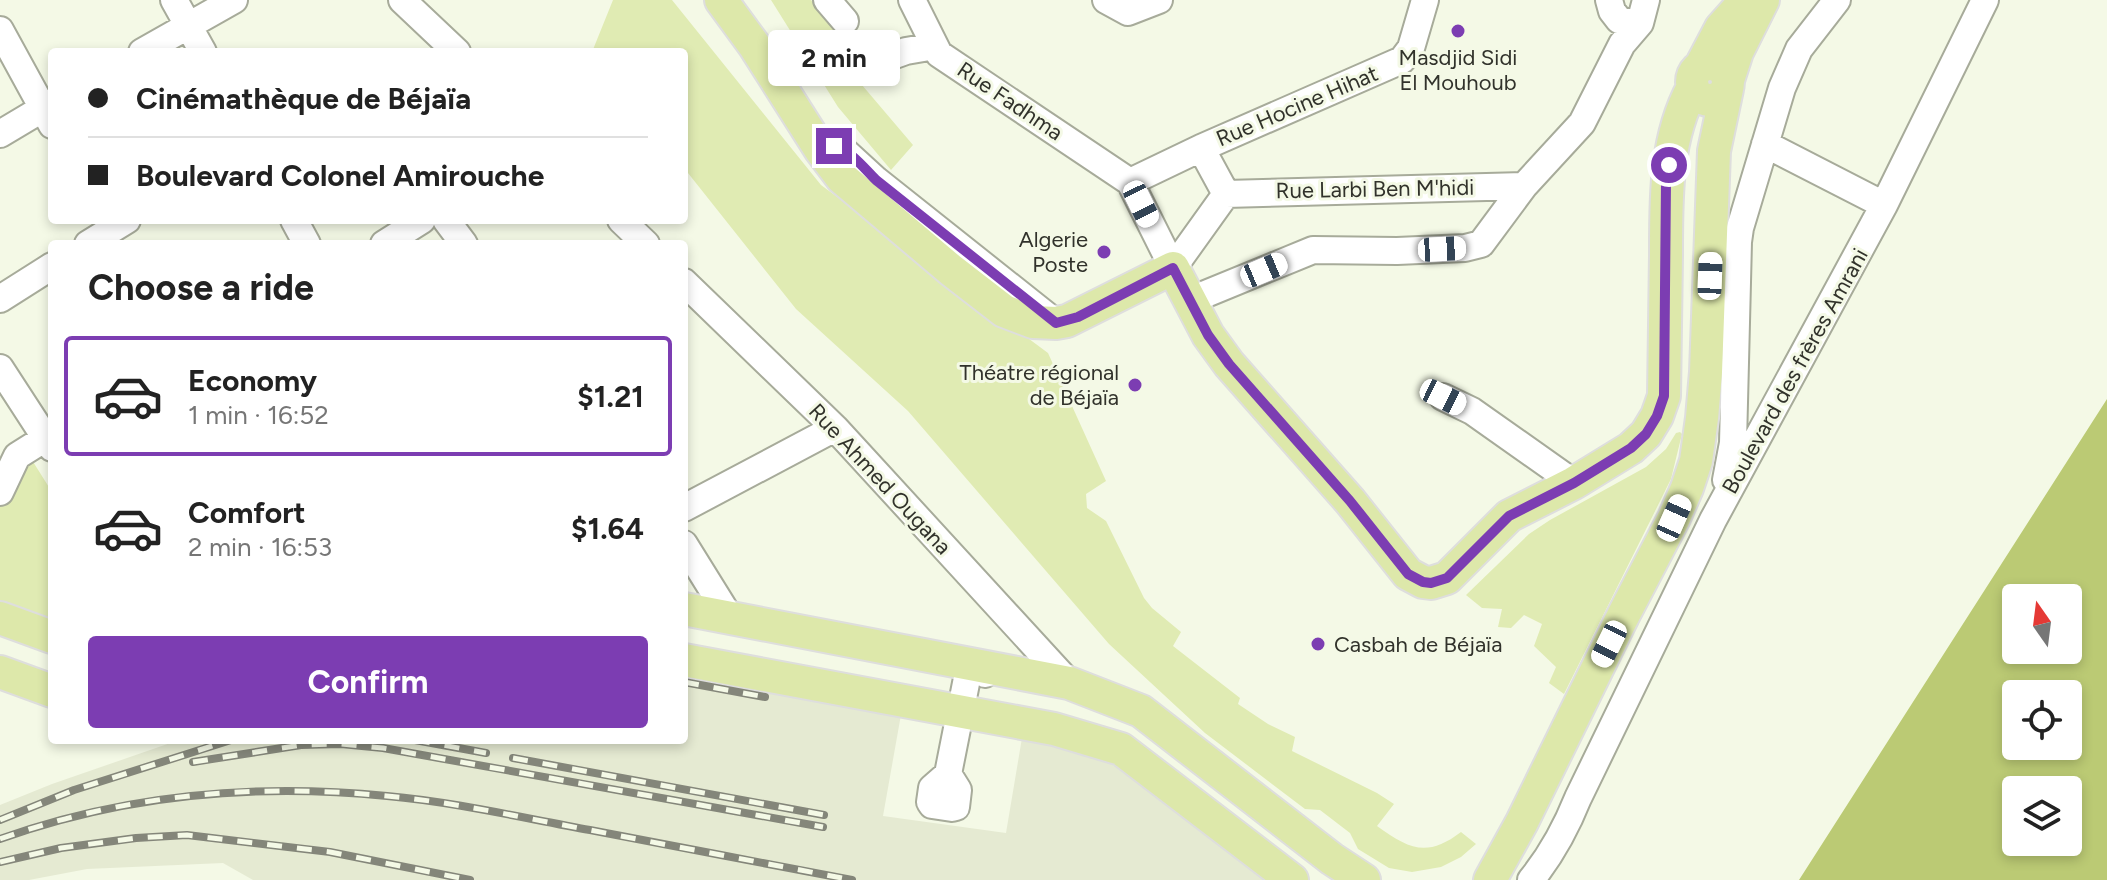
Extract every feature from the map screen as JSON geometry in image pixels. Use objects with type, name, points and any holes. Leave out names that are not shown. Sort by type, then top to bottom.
[{"type":"main road","points":[[721,0],[842,178],[1004,311],[1033,322],[1056,323],[1078,317],[1173,268],[1208,335],[1229,364],[1350,501],[1408,574],[1431,583],[1447,578],[1509,516],[1574,483],[1631,448],[1646,434],[1657,416],[1664,396],[1668,170],[1676,130],[1686,100],[1711,88],[1737,52],[1763,0]]},
{"type":"main road","points":[[1490,880],[1674,518],[1696,461],[1706,372],[1714,166],[1711,88],[1722,14],[1746,0]]},
{"type":"main road","points":[[1668,170],[1685,162],[1706,169],[1714,166]]},
{"type":"main road","points":[[688,610],[1069,683],[1141,711],[1332,859],[1364,880]]},
{"type":"main road","points":[[0,618],[48,636]]},
{"type":"main road","points":[[688,661],[1054,729],[1121,749],[1292,880]]},
{"type":"main road","points":[[0,672],[48,690]]},
{"type":"main road","points":[[1465,880],[1489,864],[1517,832]]},
{"type":"main road","points":[[1517,832],[1517,880]]},
{"type":"street","points":[[174,0],[201,48]]},
{"type":"street","points":[[149,48],[234,0]]},
{"type":"street","points":[[402,0],[453,48]]},
{"type":"street","points":[[827,0],[845,21]]},
{"type":"street","name":"Rue Fadhma","points":[[912,0],[939,54],[1130,182]]},
{"type":"street","points":[[1117,6],[1159,0]]},
{"type":"street","name":"Rue Hocine Hihat","points":[[1130,182],[1392,65],[1407,55],[1425,0]]},
{"type":"street","points":[[1609,0],[1619,20],[1643,12]]},
{"type":"street","points":[[1713,520],[1728,473],[1733,443],[1740,228],[1790,68],[1799,49],[1837,0]]},
{"type":"street","name":"Boulevard des frères Amrani","points":[[1531,880],[1565,830],[1713,520],[1884,205],[1985,0]]},
{"type":"street","points":[[1191,300],[1313,250],[1397,251],[1465,248],[1481,244],[1524,186],[1582,123],[1622,44],[1643,12]]},
{"type":"street","points":[[0,30],[48,110]]},
{"type":"street","points":[[859,68],[917,48],[935,46]]},
{"type":"street","points":[[0,134],[48,112]]},
{"type":"street","points":[[1765,144],[1884,205]]},
{"type":"street","points":[[1130,182],[1173,268],[1226,194],[1201,148]]},
{"type":"street","name":"Rue Larbi Ben M'hidi","points":[[1226,194],[1524,186]]},
{"type":"street","points":[[390,240],[416,224]]},
{"type":"street","points":[[625,224],[642,240]]},
{"type":"street","points":[[95,240],[116,228]]},
{"type":"street","points":[[0,299],[48,269]]},
{"type":"street","name":"Rue Ahmed Ougana","points":[[688,288],[835,428],[1069,683]]},
{"type":"street","points":[[0,368],[48,437]]},
{"type":"street","points":[[1443,397],[1472,411],[1574,483]]},
{"type":"street","points":[[688,506],[835,428]]},
{"type":"street","points":[[0,492],[17,456],[48,441]]},
{"type":"street","points":[[688,550],[730,618]]},
{"type":"street","points":[[960,712],[996,696],[970,663]]},
{"type":"street","points":[[948,774],[970,663]]},
{"type":"street","name":"Boulevard des frères Amrani","points":[[1554,880],[1565,830]]},
{"type":"shaded area","points":[[613,0],[672,0],[821,185],[1048,353],[1106,481],[1086,494],[1087,508],[1106,521],[1144,598],[1181,632],[1173,646],[1240,698],[1238,704],[1295,737],[1292,751],[1394,804],[1377,826],[1388,834],[1409,845],[1428,848],[1461,832],[1476,844],[1461,857],[1441,867],[1412,872],[1389,868],[1358,849],[1350,833],[1320,810],[1305,809],[1205,733],[1109,644],[908,411],[796,309],[688,173],[688,48],[594,48]]},
{"type":"shaded area","points":[[771,0],[811,0],[841,31],[812,42],[824,61],[835,57],[913,145],[891,170],[838,107]]},
{"type":"shaded area","points":[[2107,399],[2107,880],[1799,880]]},
{"type":"shaded area","points":[[1680,432],[1671,479],[1564,694],[1549,683],[1556,667],[1534,646],[1542,624],[1524,615],[1511,628],[1498,627],[1502,609],[1482,608],[1466,595],[1529,534],[1646,467]]},
{"type":"shaded area","points":[[25,449],[48,486],[48,622],[0,604],[0,497]]},
{"type":"shaded area","points":[[688,669],[902,709],[883,816],[1006,833],[1023,732],[1118,756],[1279,880],[253,880],[223,863],[87,869],[29,880],[0,880],[0,805],[167,744],[688,744]]},
{"type":"railway","points":[[688,683],[765,697]]},
{"type":"railway","points":[[0,820],[74,790],[218,744]]},
{"type":"railway","points":[[193,762],[301,745],[341,744],[383,748],[823,827]]},
{"type":"railway","points":[[437,744],[486,753]]},
{"type":"railway","points":[[513,758],[824,815]]},
{"type":"railway","points":[[0,839],[95,811],[143,802],[240,792],[338,792],[463,806],[852,880]]},
{"type":"railway","points":[[0,862],[61,848],[187,835],[330,852],[470,880]]},
{"type":"place","name":"Masdjid Sidi El Mouhoub","points":[[1458,31]]},
{"type":"place","name":"Algerie Poste","points":[[1104,252]]},
{"type":"place","name":"Théatre régional de Béjaïa","points":[[1135,385]]},
{"type":"place","name":"Casbah de Béjaïa","points":[[1318,644]]},
{"type":"route","points":[[834,146],[840,147],[876,180],[1056,323],[1078,317],[1173,268],[1208,335],[1229,364],[1350,501],[1408,574],[1431,583],[1447,578],[1509,516],[1574,483],[1631,448],[1646,434],[1657,416],[1664,396],[1666,182],[1669,165]]}]
